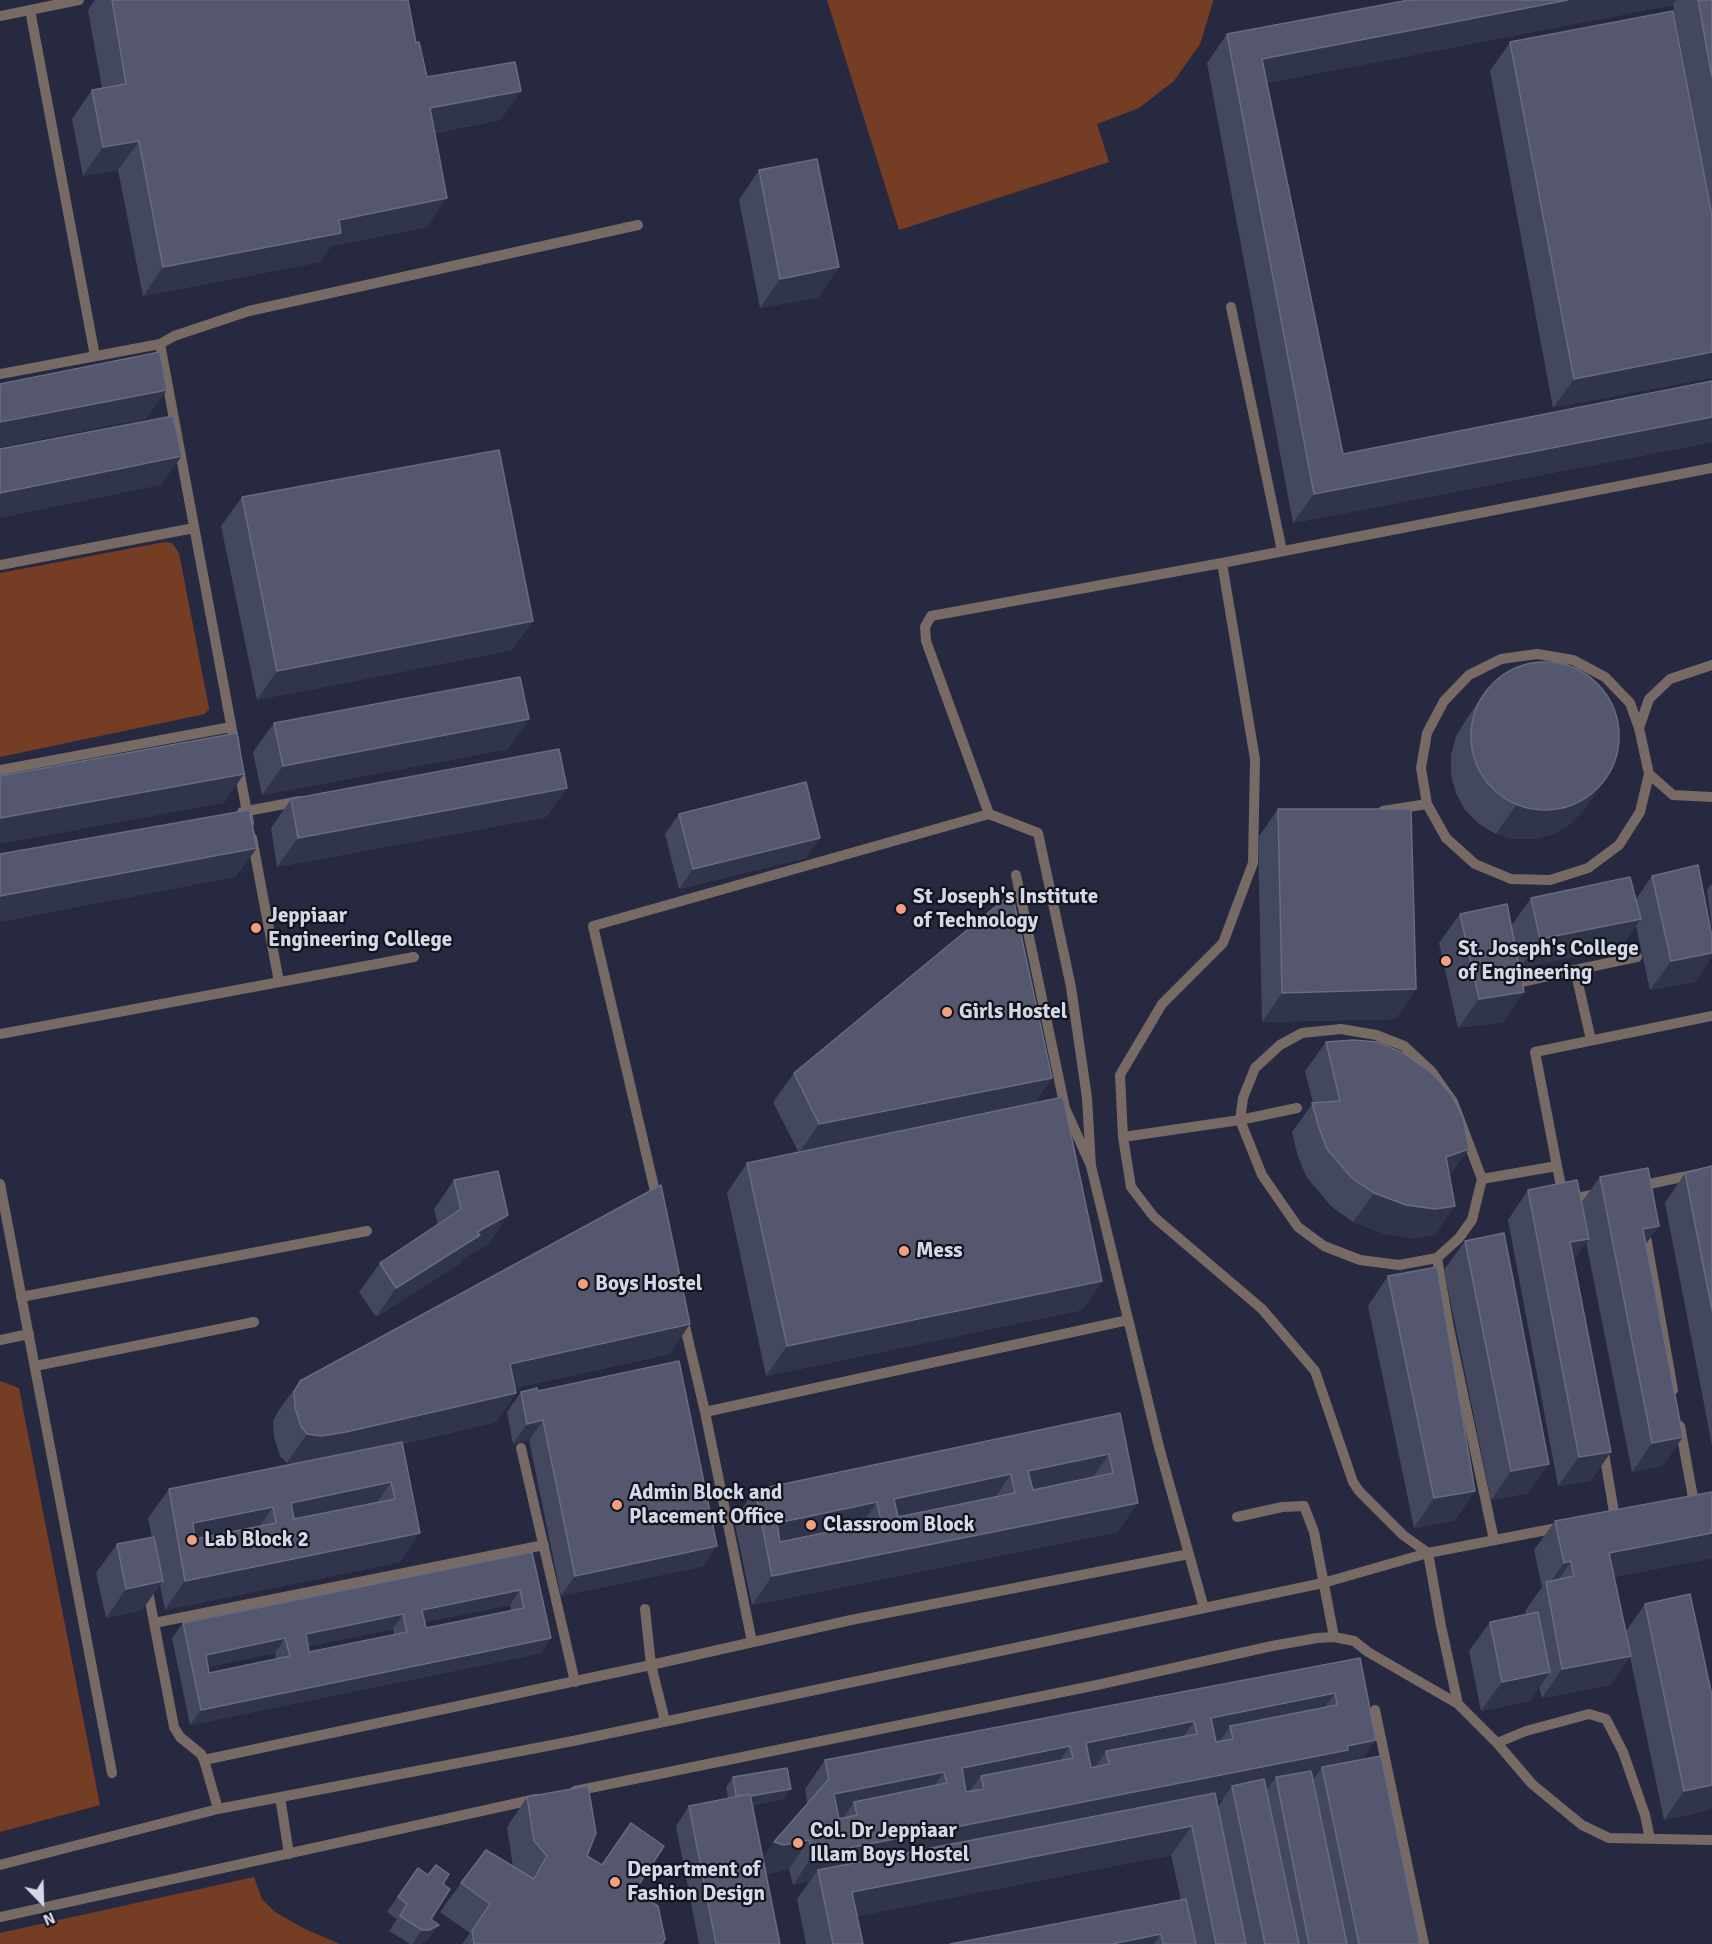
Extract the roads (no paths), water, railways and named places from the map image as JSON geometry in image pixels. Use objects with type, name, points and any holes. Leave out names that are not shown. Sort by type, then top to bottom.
[{"type":"lane","points":[[0,16],[79,0]]},
{"type":"lane","points":[[30,10],[95,356]]},
{"type":"lane","points":[[0,375],[160,344],[174,336],[249,311],[638,225]]},
{"type":"lane","points":[[1231,307],[1282,551]]},
{"type":"lane","points":[[160,344],[279,982]]},
{"type":"lane","points":[[989,814],[926,641],[925,627],[931,616],[1222,563],[1712,468]]},
{"type":"lane","points":[[0,565],[194,528]]},
{"type":"lane","points":[[1222,563],[1255,759],[1258,834],[1253,862],[1223,943],[1162,1004],[1120,1075],[1123,1137],[1131,1187],[1154,1217],[1262,1309],[1315,1371],[1353,1482],[1359,1491],[1403,1535],[1428,1553],[1458,1704]]},
{"type":"lane","points":[[1537,654],[1573,660],[1605,677],[1630,703],[1639,728],[1649,774],[1641,812],[1619,845],[1588,868],[1550,880],[1511,879],[1475,864],[1446,838],[1427,804],[1421,768],[1427,733],[1431,725],[1444,701],[1469,675],[1501,659],[1537,654]]},
{"type":"lane","points":[[1639,728],[1649,699],[1670,679],[1712,665]]},
{"type":"lane","points":[[0,771],[231,727]]},
{"type":"lane","points":[[1649,774],[1673,795],[1712,797]]},
{"type":"lane","points":[[236,814],[306,800]]},
{"type":"lane","points":[[1372,813],[1427,804]]},
{"type":"lane","points":[[660,1216],[593,926],[989,814],[1038,833],[1071,987],[1087,1098],[1091,1166],[1159,1447],[1204,1608]]},
{"type":"lane","points":[[1016,875],[1059,1109],[1091,1166]]},
{"type":"lane","points":[[0,1034],[414,957]]},
{"type":"lane","points":[[1502,986],[1636,957]]},
{"type":"lane","points":[[1575,970],[1592,1040]]},
{"type":"lane","points":[[1566,1212],[1535,1052],[1712,1016]]},
{"type":"lane","points":[[1341,1029],[1376,1035],[1404,1046],[1431,1071],[1453,1102],[1482,1179],[1472,1220],[1459,1238],[1437,1258],[1399,1265],[1360,1260],[1324,1246],[1299,1227],[1262,1175],[1240,1120],[1243,1098],[1255,1068],[1280,1045],[1302,1033],[1341,1029]]},
{"type":"lane","points":[[1123,1137],[1240,1120],[1297,1108]]},
{"type":"lane","points":[[1482,1179],[1557,1167]]},
{"type":"lane","points":[[1564,1201],[1712,1171]]},
{"type":"lane","points":[[0,1184],[112,1773]]},
{"type":"lane","points":[[1626,1188],[1639,1198]]},
{"type":"lane","points":[[1643,1221],[1675,1397]]},
{"type":"lane","points":[[21,1297],[367,1231]]},
{"type":"lane","points":[[1437,1258],[1449,1328],[1494,1540]]},
{"type":"lane","points":[[681,1309],[705,1412],[752,1642]]},
{"type":"lane","points":[[705,1412],[1128,1320]]},
{"type":"lane","points":[[35,1366],[254,1322]]},
{"type":"lane","points":[[0,1340],[29,1334]]},
{"type":"lane","points":[[1677,1409],[1693,1503]]},
{"type":"lane","points":[[1602,1436],[1615,1518]]},
{"type":"lane","points":[[521,1448],[574,1682]]},
{"type":"lane","points":[[1237,1517],[1282,1507],[1304,1506],[1314,1532],[1334,1637]]},
{"type":"lane","points":[[0,1865],[218,1809],[573,1741],[1323,1583],[1428,1553],[1571,1526]]},
{"type":"lane","points":[[154,1623],[544,1545]]},
{"type":"lane","points":[[204,1760],[863,1618],[1189,1554]]},
{"type":"lane","points":[[145,1578],[174,1727],[180,1737],[201,1754],[218,1809]]},
{"type":"lane","points":[[645,1609],[651,1665],[665,1721]]},
{"type":"lane","points":[[566,1793],[1097,1685],[1272,1646],[1334,1637],[1354,1641],[1368,1652],[1458,1704],[1497,1743],[1532,1784],[1582,1825],[1609,1838],[1712,1840]]},
{"type":"lane","points":[[1376,1710],[1424,1944]]},
{"type":"lane","points":[[1497,1743],[1526,1731],[1589,1714],[1606,1719],[1623,1752],[1645,1815],[1650,1839]]},
{"type":"lane","points":[[280,1797],[289,1854]]},
{"type":"lane","points":[[0,1917],[542,1798]]},
{"type":"lane","points":[[1693,1840],[1712,1834]]},
{"type":"place","name":"St Joseph's Institute of Technology","points":[[901,909]]},
{"type":"place","name":"Jeppiaar Engineering College","points":[[256,928]]},
{"type":"place","name":"St. Joseph's College of Engineering","points":[[1446,961]]},
{"type":"place","name":"Girls Hostel","points":[[947,1012]]},
{"type":"place","name":"Mess","points":[[904,1251]]},
{"type":"place","name":"Boys Hostel","points":[[583,1284]]},
{"type":"place","name":"Admin Block and Placement Office","points":[[617,1505]]},
{"type":"place","name":"Classroom Block","points":[[811,1525]]},
{"type":"place","name":"Lab Block 2","points":[[192,1540]]},
{"type":"place","name":"Col. Dr Jeppiaar Illam Boys Hostel","points":[[798,1843]]},
{"type":"place","name":"Department of Fashion Design","points":[[615,1882]]}]
